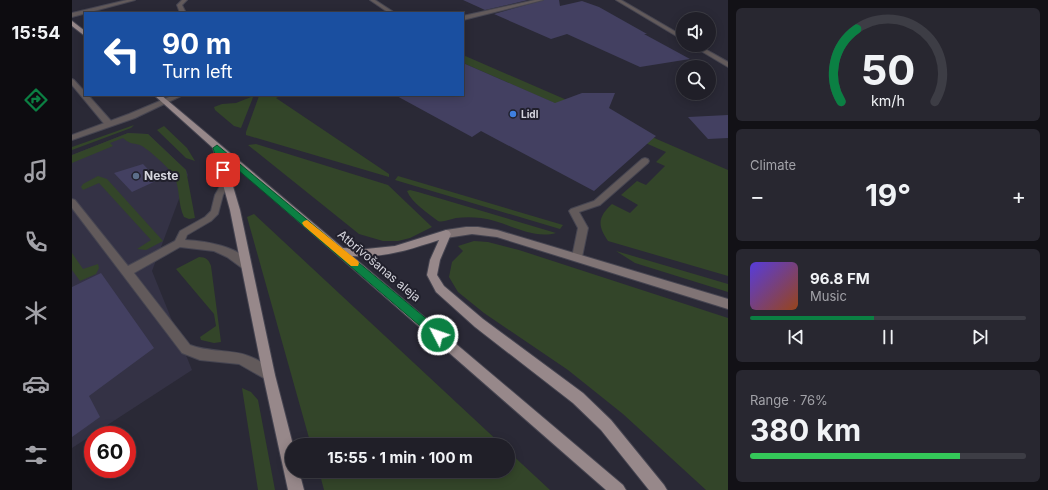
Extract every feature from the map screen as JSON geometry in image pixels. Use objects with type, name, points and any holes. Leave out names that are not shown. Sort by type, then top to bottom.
[{"type":"main road","points":[[72,24],[84,33]]},
{"type":"main road","name":"Atbrīvošanas aleja","points":[[158,96],[618,490]]},
{"type":"main road","points":[[217,148],[235,210],[269,375],[296,490]]},
{"type":"main road","points":[[341,252],[366,253],[394,250],[446,234],[463,230],[480,229],[577,257],[728,304]]},
{"type":"main road","points":[[446,234],[435,260],[432,275],[440,289],[479,323],[578,398],[606,425],[659,490]]},
{"type":"street","points":[[84,12],[133,0]]},
{"type":"street","points":[[182,12],[179,5],[185,0]]},
{"type":"street","points":[[372,0],[390,12]]},
{"type":"street","points":[[464,18],[541,0]]},
{"type":"street","points":[[618,0],[676,34]]},
{"type":"street","points":[[72,15],[84,12]]},
{"type":"street","points":[[706,52],[728,65]]},
{"type":"street","points":[[72,81],[84,95]]},
{"type":"street","points":[[85,96],[109,124]]},
{"type":"street","points":[[72,138],[178,96]]},
{"type":"street","points":[[577,257],[583,228],[574,211],[596,203],[645,161]]},
{"type":"street","points":[[179,243],[183,234],[208,219],[215,212],[219,195],[227,181]]},
{"type":"street","points":[[72,202],[128,272],[186,349],[208,355],[240,358],[252,363],[269,375]]},
{"type":"street","points":[[128,272],[179,243],[222,249],[231,253],[246,265]]},
{"type":"shaded area","points":[[128,133],[148,134],[186,170],[188,175],[152,271],[192,370],[106,426],[84,426],[84,440],[72,448],[72,155]]},
{"type":"green space","points":[[464,55],[728,170],[728,276],[608,241],[604,235],[601,221],[604,213],[612,204],[630,213],[638,205],[621,195],[637,181],[646,185],[665,166],[656,162],[666,152],[464,63]]},
{"type":"green space","points":[[259,96],[280,96],[276,98],[389,174],[389,177],[246,135]]},
{"type":"green space","points":[[253,97],[241,128],[234,126],[215,110],[214,107],[222,104],[236,103]]},
{"type":"green space","points":[[134,125],[131,128],[72,150],[72,147]]},
{"type":"green space","points":[[164,126],[187,148],[195,161],[186,158],[157,130]]},
{"type":"green space","points":[[128,133],[148,134],[186,170],[195,218],[189,219],[184,217],[178,187],[173,174],[165,165],[142,146],[131,143],[123,138],[110,143],[113,146],[72,163],[72,155]]},
{"type":"green space","points":[[256,144],[388,185],[432,227],[410,238],[398,241],[383,241],[359,234],[248,145]]},
{"type":"green space","points":[[98,176],[107,179],[163,241],[146,250],[137,249],[151,240],[99,183],[83,190],[81,187],[83,184]]},
{"type":"green space","points":[[398,176],[563,225],[560,229],[395,180]]},
{"type":"green space","points":[[410,190],[556,233],[537,234],[490,220],[478,218],[454,218],[438,221],[413,200],[407,191]]},
{"type":"green space","points":[[254,214],[494,438],[309,438],[247,217]]},
{"type":"green space","points":[[474,241],[488,242],[519,250],[728,318],[728,490],[706,490],[623,414],[568,370],[484,313],[458,292],[449,277],[452,262],[463,251],[458,246]]},
{"type":"green space","points":[[616,251],[728,284],[728,292],[635,263]]},
{"type":"green space","points":[[72,253],[83,269],[98,264],[99,268],[96,274],[80,281],[72,270]]},
{"type":"green space","points":[[199,257],[207,259],[211,266],[221,342],[214,343],[201,340],[200,337],[216,326],[214,314],[176,269]]},
{"type":"green space","points":[[242,388],[251,392],[258,400],[275,490],[258,490]]},
{"type":"green space","points":[[515,458],[550,490],[324,490],[321,478],[515,478]]},
{"type":"building","points":[[463,0],[528,0],[485,10]]},
{"type":"building","points":[[544,0],[559,0],[560,6],[582,1],[599,7],[690,59],[676,60],[676,61],[640,67],[567,34],[551,39],[494,14]]},
{"type":"building","name":"Lidl","points":[[464,63],[555,103],[582,93],[615,93],[609,108],[656,136],[594,191],[481,131],[472,137],[397,96],[464,96]]},
{"type":"building","points":[[728,115],[728,138],[708,139],[688,117]]},
{"type":"building","name":"Neste","points":[[143,164],[158,180],[132,192],[114,173]]},
{"type":"building","points":[[101,273],[154,348],[89,396],[100,417],[87,426],[84,426],[84,428],[72,437],[72,287]]},
{"type":"slow traffic","points":[[307,223],[355,263]]},
{"type":"place","name":"Lidl","points":[[513,114]]},
{"type":"place","name":"Neste","points":[[136,176]]},
{"type":"route","points":[[223,170],[217,148],[438,335]]}]
